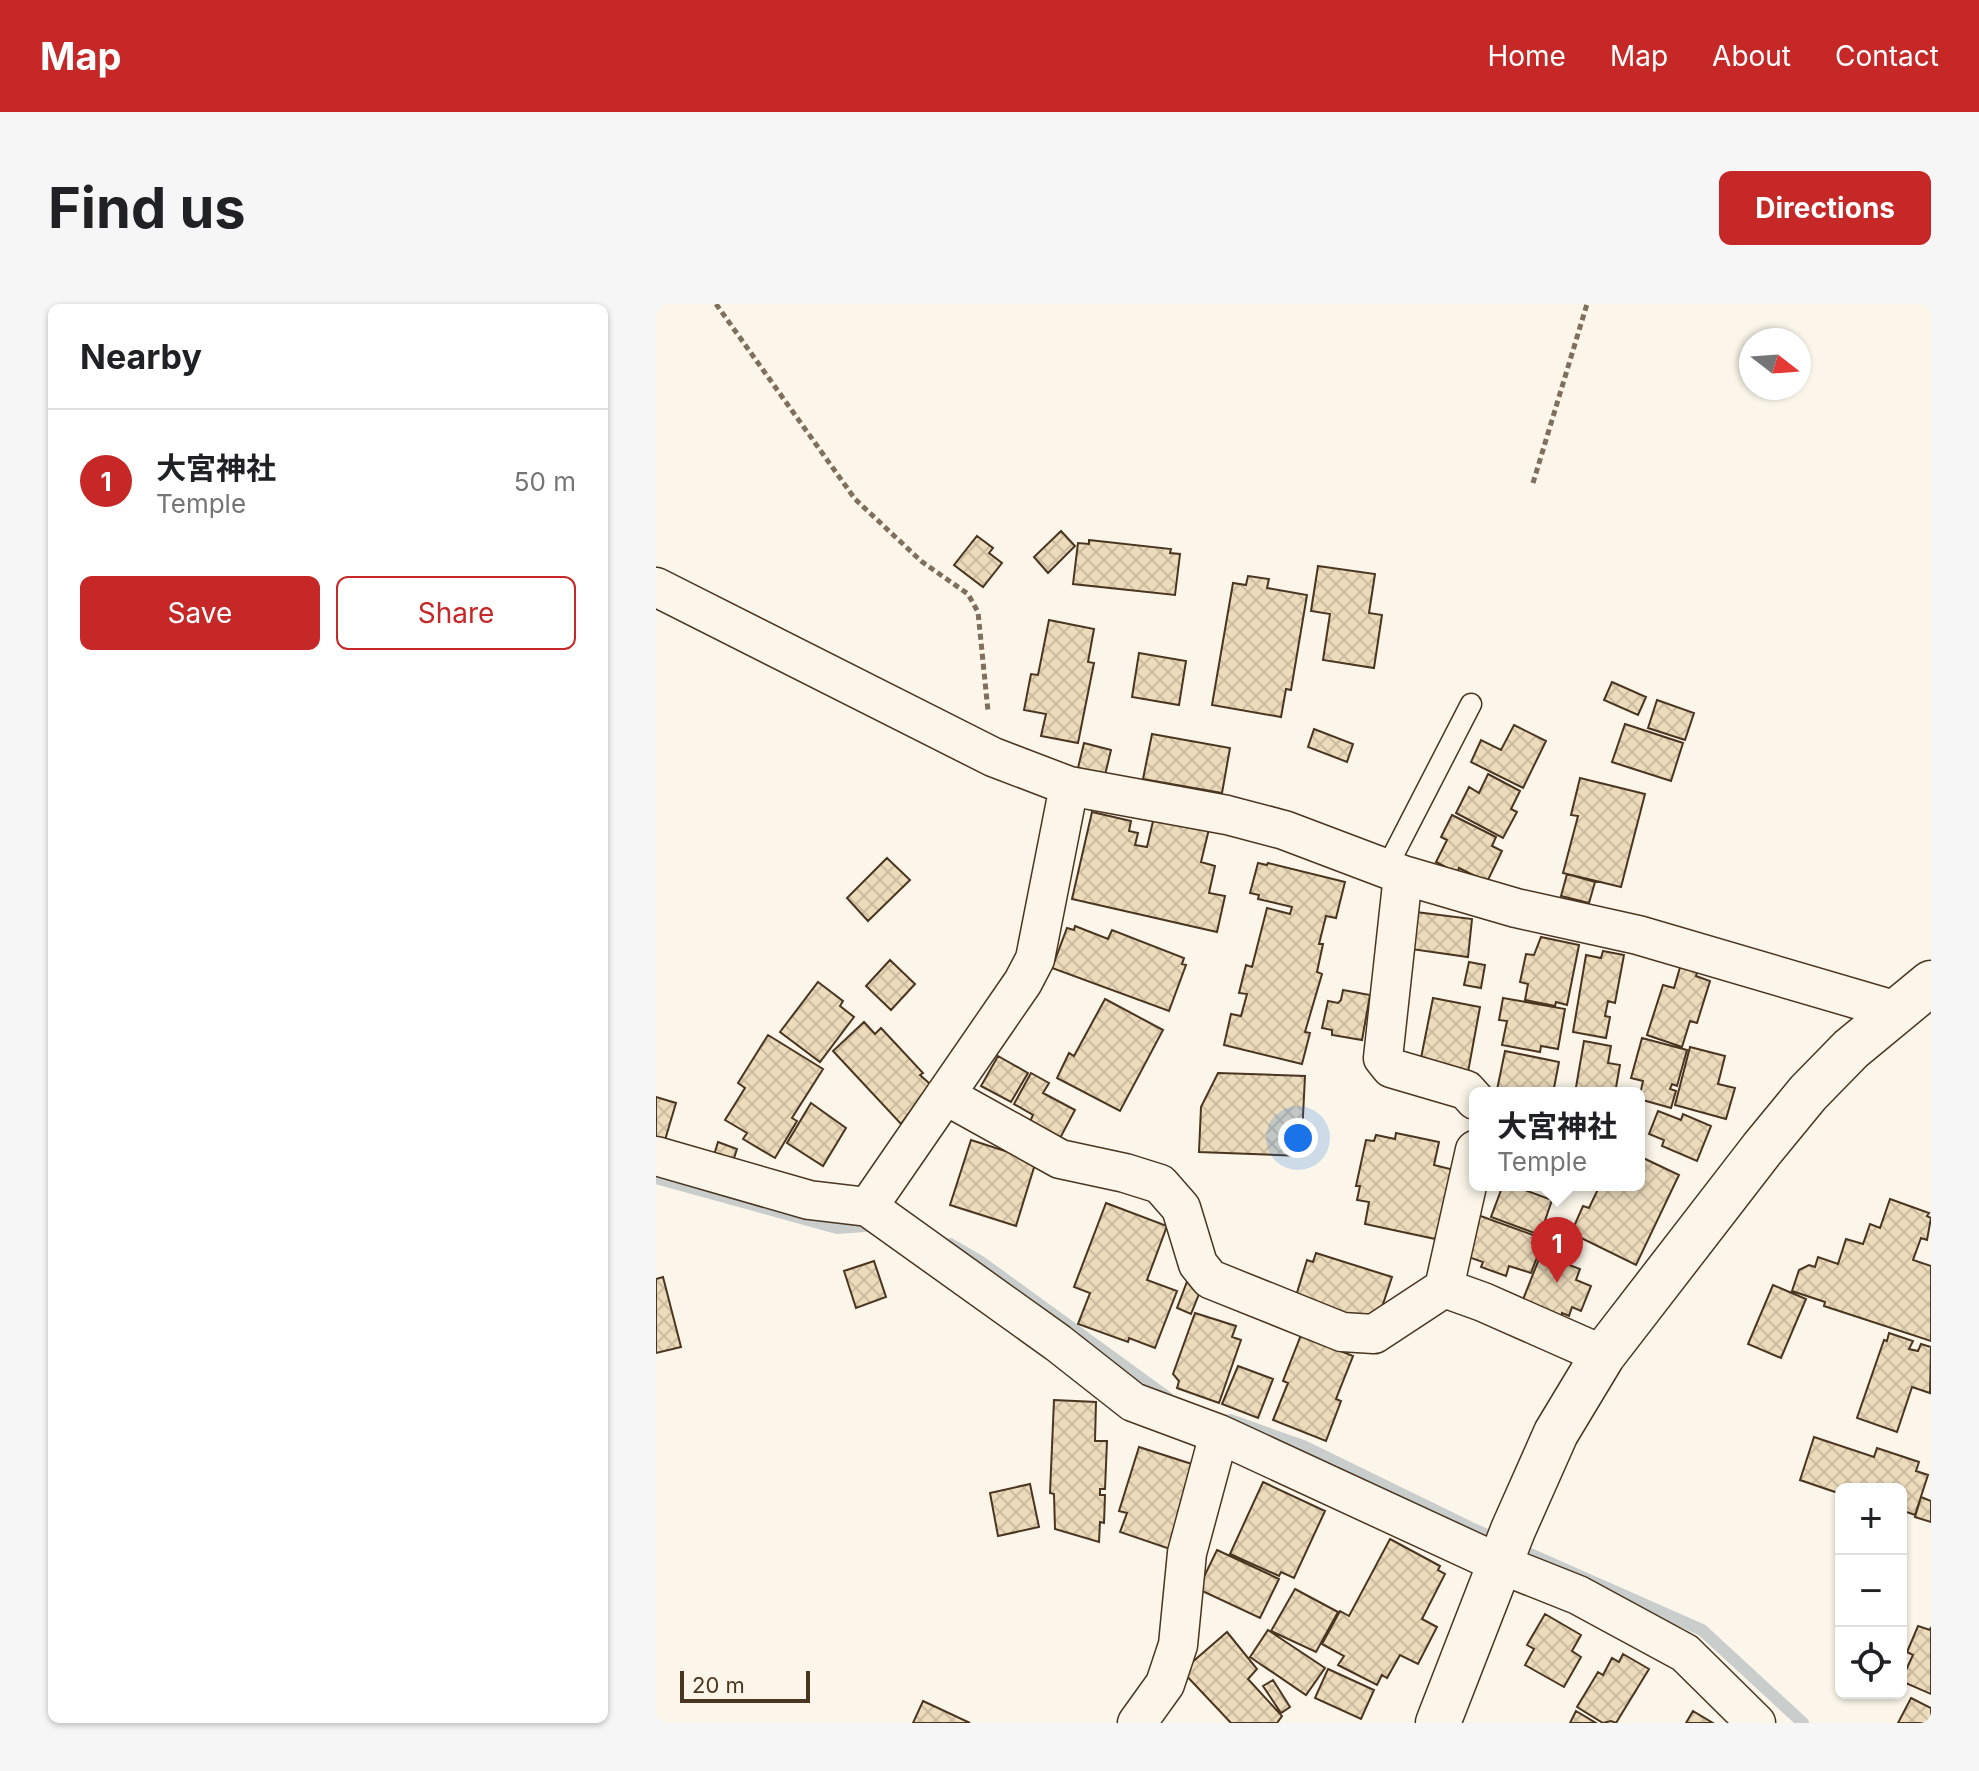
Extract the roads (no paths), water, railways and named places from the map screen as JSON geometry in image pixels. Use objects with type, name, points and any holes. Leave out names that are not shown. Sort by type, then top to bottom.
[{"type":"street","points":[[656,587],[993,757],[1069,786],[1227,815],[1284,830],[1395,872],[1516,908],[1638,935],[1897,1011]]},
{"type":"street","points":[[885,1219],[945,1095],[1023,982],[1035,959],[1069,786]]},
{"type":"street","points":[[1395,872],[1383,1058],[1391,1068],[1469,1093]]},
{"type":"street","points":[[1438,1723],[1556,1433],[1603,1355],[1808,1093],[1851,1049],[1931,983]]},
{"type":"street","points":[[945,1095],[1060,1159],[1160,1184],[1181,1208],[1198,1264],[1210,1279],[1342,1332],[1374,1334],[1444,1288],[1469,1177]]},
{"type":"street","points":[[656,1156],[885,1219],[1058,1343],[1133,1402],[1506,1551],[1578,1595],[1685,1653],[1756,1723]]},
{"type":"street","points":[[1444,1288],[1603,1355]]},
{"type":"street","points":[[1137,1723],[1165,1684],[1178,1645],[1187,1553],[1219,1434]]},
{"type":"lane","points":[[1395,872],[1471,704]]},
{"type":"waterway","points":[[656,1178],[837,1228],[878,1225]]},
{"type":"waterway","points":[[950,1244],[981,1262],[1167,1397]]},
{"type":"waterway","points":[[1230,1420],[1303,1446],[1471,1528],[1702,1630],[1803,1723]]},
{"type":"place","name":"大宮神社","points":[[1557,1283]]}]
